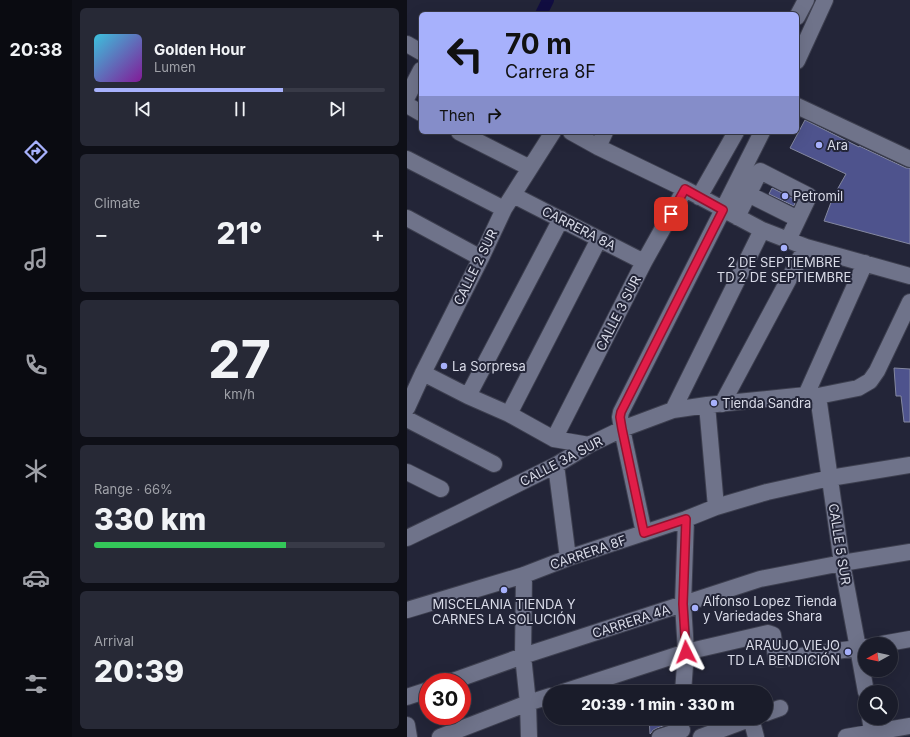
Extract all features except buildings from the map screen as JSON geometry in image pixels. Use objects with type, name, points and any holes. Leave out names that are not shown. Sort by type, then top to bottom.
[{"type":"street","points":[[799,13],[806,0]]},
{"type":"street","points":[[799,57],[825,0]]},
{"type":"street","points":[[407,44],[419,51]]},
{"type":"street","points":[[407,97],[419,74]]},
{"type":"street","points":[[407,105],[419,111]]},
{"type":"street","points":[[799,107],[910,159]]},
{"type":"street","points":[[463,134],[530,168]]},
{"type":"street","name":"CALLE 2 SUR","points":[[408,403],[504,209],[552,134]]},
{"type":"street","points":[[575,134],[598,147],[685,189],[762,230],[806,247],[910,276]]},
{"type":"street","points":[[598,147],[604,134]]},
{"type":"street","points":[[699,197],[735,134]]},
{"type":"street","points":[[644,533],[622,429],[620,417],[621,412],[730,213],[761,134]]},
{"type":"street","points":[[407,159],[504,209]]},
{"type":"street","points":[[730,213],[748,194],[759,171],[809,196],[788,240]]},
{"type":"street","name":"CALLE 3 SUR","points":[[554,439],[644,262],[685,189]]},
{"type":"street","points":[[748,194],[798,219]]},
{"type":"street","name":"CARRERA 8A","points":[[513,195],[644,262]]},
{"type":"street","points":[[407,218],[481,258]]},
{"type":"street","points":[[468,396],[561,219]]},
{"type":"street","points":[[673,410],[762,230]]},
{"type":"street","points":[[509,414],[599,239]]},
{"type":"street","points":[[716,507],[715,404],[806,247]]},
{"type":"street","points":[[812,395],[865,263]]},
{"type":"street","name":"CALLE 3A SUR","points":[[407,538],[556,465],[589,445],[622,429],[673,410],[715,404],[812,395],[859,388],[870,381],[877,371],[910,302]]},
{"type":"street","points":[[423,372],[468,396],[509,414],[554,439],[589,445]]},
{"type":"street","name":"CALLE 5 SUR","points":[[812,395],[830,478],[842,563],[860,637]]},
{"type":"street","points":[[407,419],[494,464]]},
{"type":"street","points":[[556,465],[568,558]]},
{"type":"street","name":"CARRERA 8F","points":[[407,610],[524,575],[568,558],[686,519],[716,507],[767,492],[830,478],[910,465]]},
{"type":"street","points":[[407,472],[441,489]]},
{"type":"street","points":[[684,685],[686,652],[683,604],[686,519]]},
{"type":"street","name":"CARRERA 4A","points":[[471,675],[523,656],[760,579],[842,563],[910,552]]},
{"type":"street","points":[[524,575],[523,656],[528,703],[529,737]]},
{"type":"street","points":[[585,685],[686,652],[768,633],[773,635],[777,658],[779,659],[858,648]]},
{"type":"street","points":[[898,641],[910,639]]},
{"type":"street","points":[[407,697],[419,693]]},
{"type":"street","points":[[440,737],[543,698]]},
{"type":"street","points":[[407,725],[409,737]]},
{"type":"street","points":[[701,737],[733,725]]},
{"type":"street","points":[[753,725],[756,737]]},
{"type":"street","points":[[846,737],[872,729],[910,726]]},
{"type":"street","points":[[660,737],[684,728]]},
{"type":"waterway","points":[[542,12],[548,0]]},
{"type":"place","name":"Ara","points":[[819,145]]},
{"type":"place","name":"Petromil","points":[[785,196]]},
{"type":"place","name":"2 DE SEPTIEMBRE TD 2 DE SEPTIEMBRE","points":[[784,248]]},
{"type":"place","name":"La Sorpresa","points":[[444,366]]},
{"type":"place","name":"Tienda Sandra","points":[[714,403]]},
{"type":"place","name":"MISCELANIA TIENDA Y CARNES LA SOLUCIÓN","points":[[504,590]]},
{"type":"place","name":"Alfonso Lopez Tienda y Variedades Shara","points":[[695,608]]},
{"type":"place","name":"ARAUJO VIEJO TD LA BENDICIÓN","points":[[848,652]]},
{"type":"route","points":[[671,214],[685,189],[723,210],[621,412],[620,417],[644,533],[686,519],[683,604],[686,652]]}]
